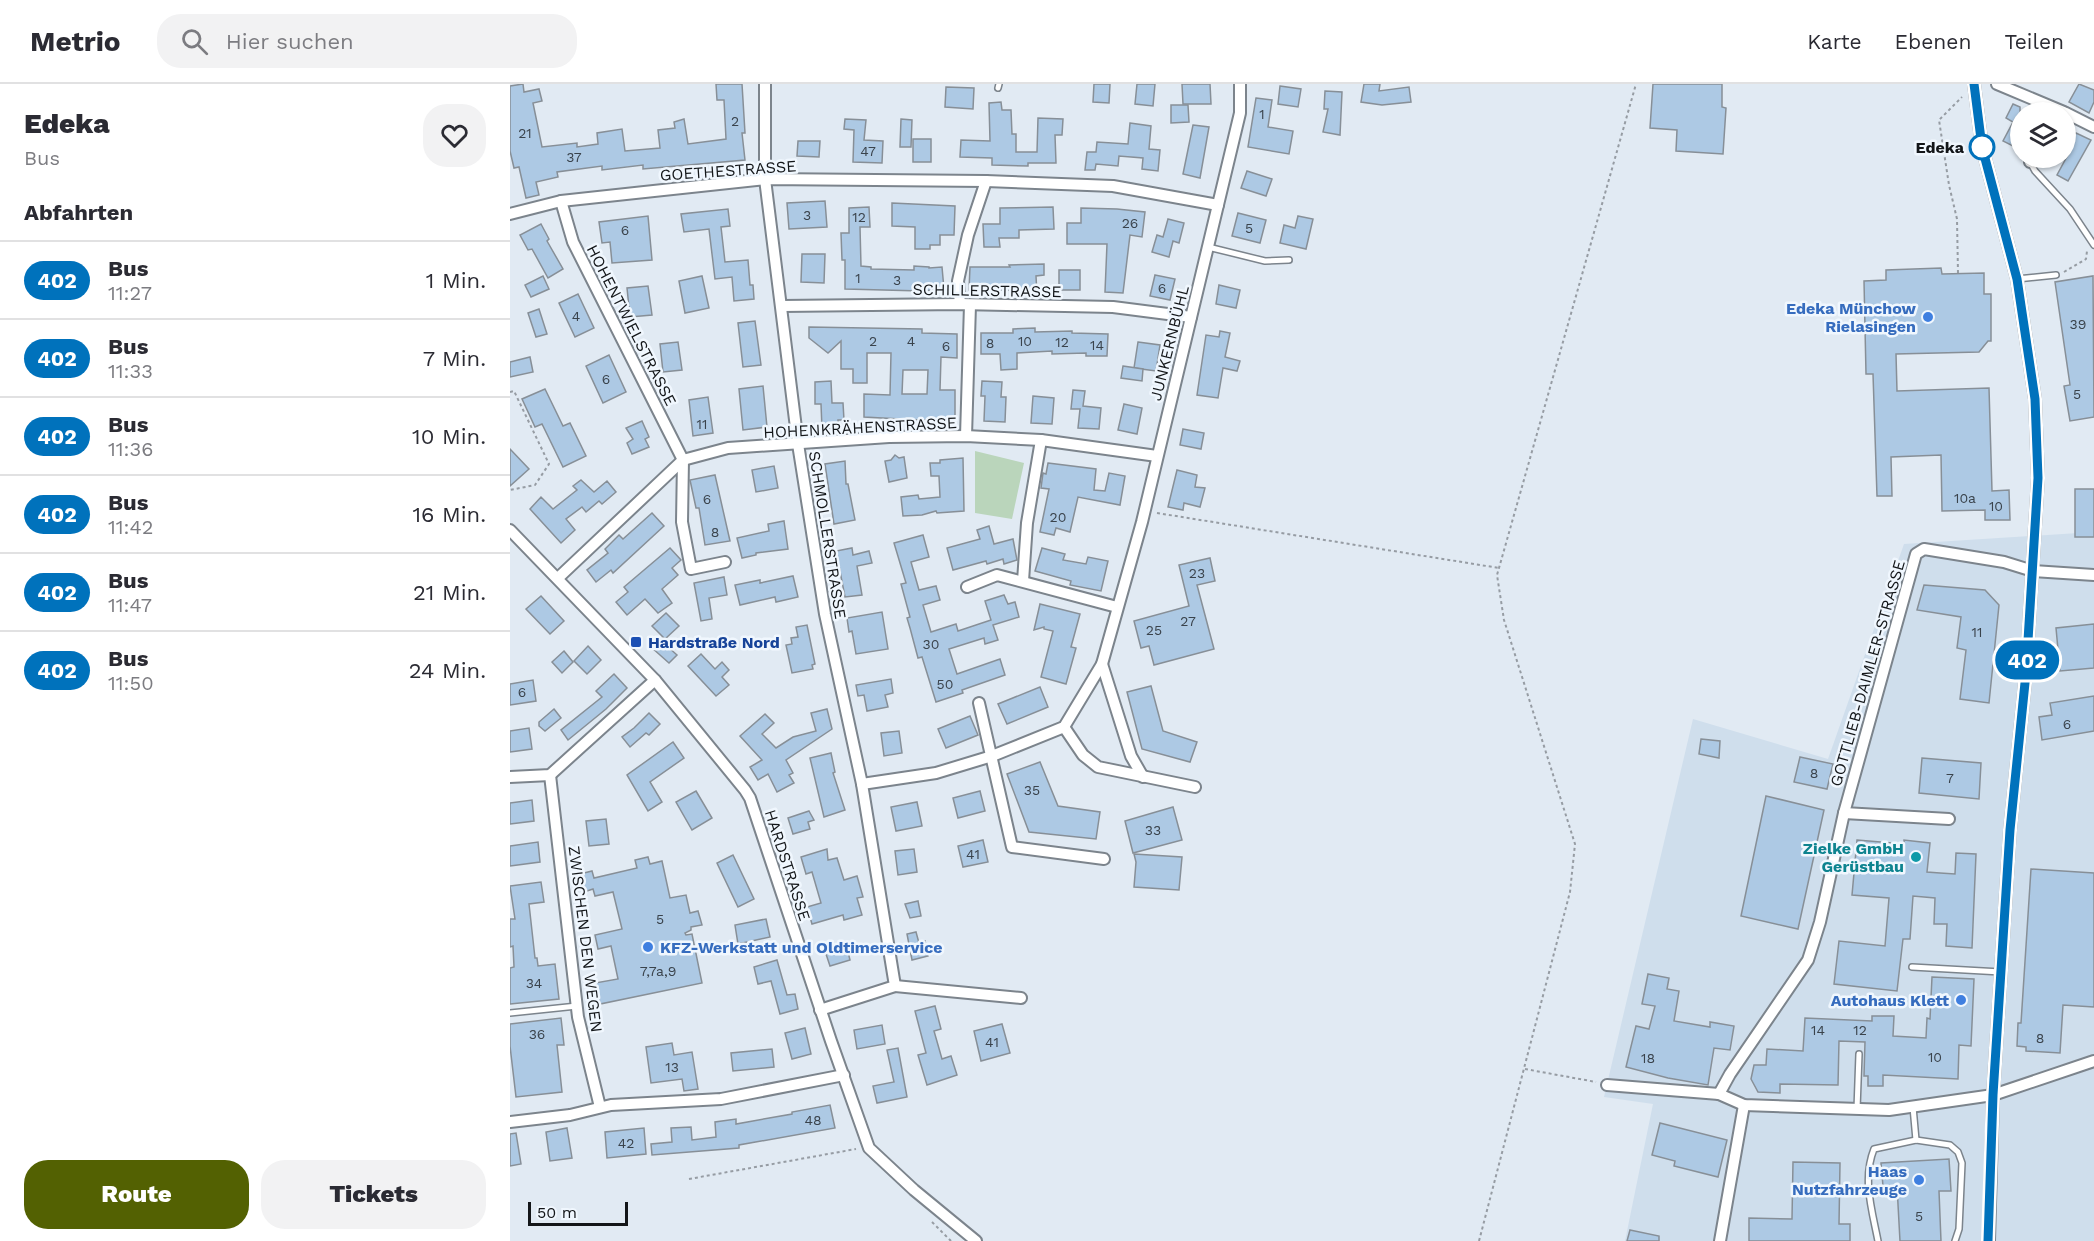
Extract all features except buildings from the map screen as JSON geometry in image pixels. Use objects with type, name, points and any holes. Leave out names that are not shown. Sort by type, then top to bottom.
[{"type":"street","name":"SCHMOLLERSTRASSE","points":[[765,84],[765,179],[798,444],[825,614],[862,784],[895,986]]},
{"type":"street","name":"JUNKERNBÜHL","points":[[1064,727],[1102,664],[1145,511],[1240,113],[1240,84]]},
{"type":"street","points":[[1974,84],[1982,147],[2017,279],[2035,399],[2038,478],[2026,673],[2010,830],[1993,1095],[1989,1241]]},
{"type":"street","points":[[1997,84],[2038,102]]},
{"type":"street","points":[[2076,119],[2094,127]]},
{"type":"street","name":"GOETHESTRASSE","points":[[510,214],[561,201],[765,179],[986,181],[1113,186],[1218,205]]},
{"type":"street","points":[[966,436],[965,304],[958,281],[968,235],[986,181]]},
{"type":"street","name":"HOHENTWIELSTRASSE","points":[[561,201],[573,242],[682,460]]},
{"type":"street","name":"SCHILLERSTRASSE","points":[[782,306],[965,304],[1113,307],[1191,317]]},
{"type":"street","name":"HOHENKRÄHENSTRASSE","points":[[558,579],[682,460],[728,448],[889,437],[966,436],[1041,440],[1157,456]]},
{"type":"street","points":[[1023,581],[1027,523],[1041,440]]},
{"type":"street","points":[[682,460],[682,522],[691,573],[725,562]]},
{"type":"street","name":"HARDSTRASSE","points":[[510,530],[655,680],[750,798],[820,1010],[869,1148],[914,1190],[976,1241]]},
{"type":"street","name":"GOTTLIEB-DAIMLER-STRASSE","points":[[1719,1094],[1730,1074],[1808,960],[1820,922],[1844,813],[1916,554],[1924,549],[2004,562],[2033,571],[2094,575]]},
{"type":"street","points":[[967,587],[997,575],[1117,607]]},
{"type":"street","points":[[1102,664],[1131,756],[1143,777]]},
{"type":"street","points":[[510,777],[550,775],[655,680]]},
{"type":"street","points":[[979,703],[1012,847],[1104,859]]},
{"type":"street","points":[[862,784],[936,773],[992,756],[1064,727],[1083,755],[1098,767],[1194,787]]},
{"type":"street","name":"ZWISCHEN DEN WEGEN","points":[[550,775],[577,1006],[600,1107]]},
{"type":"street","name":"GOTTLIEB-DAIMLER-STRASSE","points":[[1844,813],[1949,819]]},
{"type":"street","points":[[820,1010],[895,986],[1021,998]]},
{"type":"street","points":[[1607,1084],[1719,1094],[1744,1105],[1889,1110],[1993,1095],[2094,1061]]},
{"type":"street","points":[[510,1122],[570,1115],[600,1107],[721,1099],[844,1075]]},
{"type":"street","points":[[1720,1241],[1744,1105]]},
{"type":"lane","points":[[2034,168],[2070,209],[2094,244]]},
{"type":"lane","points":[[1208,247],[1265,261],[1289,260]]},
{"type":"lane","points":[[2017,279],[2056,275]]},
{"type":"lane","points":[[1912,967],[2001,972]]},
{"type":"lane","points":[[510,1013],[577,1006]]},
{"type":"lane","points":[[1857,1109],[1859,1054]]},
{"type":"lane","points":[[1913,1107],[1916,1140]]},
{"type":"lane","points":[[1878,1241],[1868,1189],[1868,1165],[1874,1149],[1916,1140],[1950,1145],[1959,1152],[1962,1163],[1959,1229],[1955,1241]]},
{"type":"path","points":[[1479,1241],[1570,892],[1575,844],[1504,620],[1497,575],[1636,84]]},
{"type":"path","points":[[1958,273],[1957,219],[1939,120],[1965,95]]},
{"type":"path","points":[[2074,268],[2086,259],[2089,238]]},
{"type":"path","points":[[510,392],[514,391],[549,464],[535,486],[510,490]]},
{"type":"path","points":[[1145,511],[1499,568]]},
{"type":"path","points":[[1525,1069],[1607,1084]]},
{"type":"path","points":[[689,1179],[859,1149]]},
{"type":"shaded area","points":[[2094,532],[2094,1241],[1625,1241],[1653,1104],[1604,1097],[1693,719],[1828,759],[1904,544]]},
{"type":"green space","points":[[975,451],[1024,463],[1012,519],[975,513]]},
{"type":"bus line","name":"402","points":[[1974,84],[1982,147],[2017,279],[2035,399],[2038,478],[2026,673],[2010,830],[1993,1095],[1988,1241]]},
{"type":"place","name":"Edeka","points":[[1982,147]]},
{"type":"place","name":"Edeka Münchow Rielasingen","points":[[1928,317]]},
{"type":"place","name":"Hardstraße Nord","points":[[636,642]]},
{"type":"place","name":"Zielke GmbH Gerüstbau","points":[[1916,857]]},
{"type":"place","name":"KFZ-Werkstatt und Oldtimerservice","points":[[648,947]]},
{"type":"place","name":"Autohaus Klett","points":[[1961,1000]]},
{"type":"place","name":"Haas Nutzfahrzeuge","points":[[1919,1180]]}]
